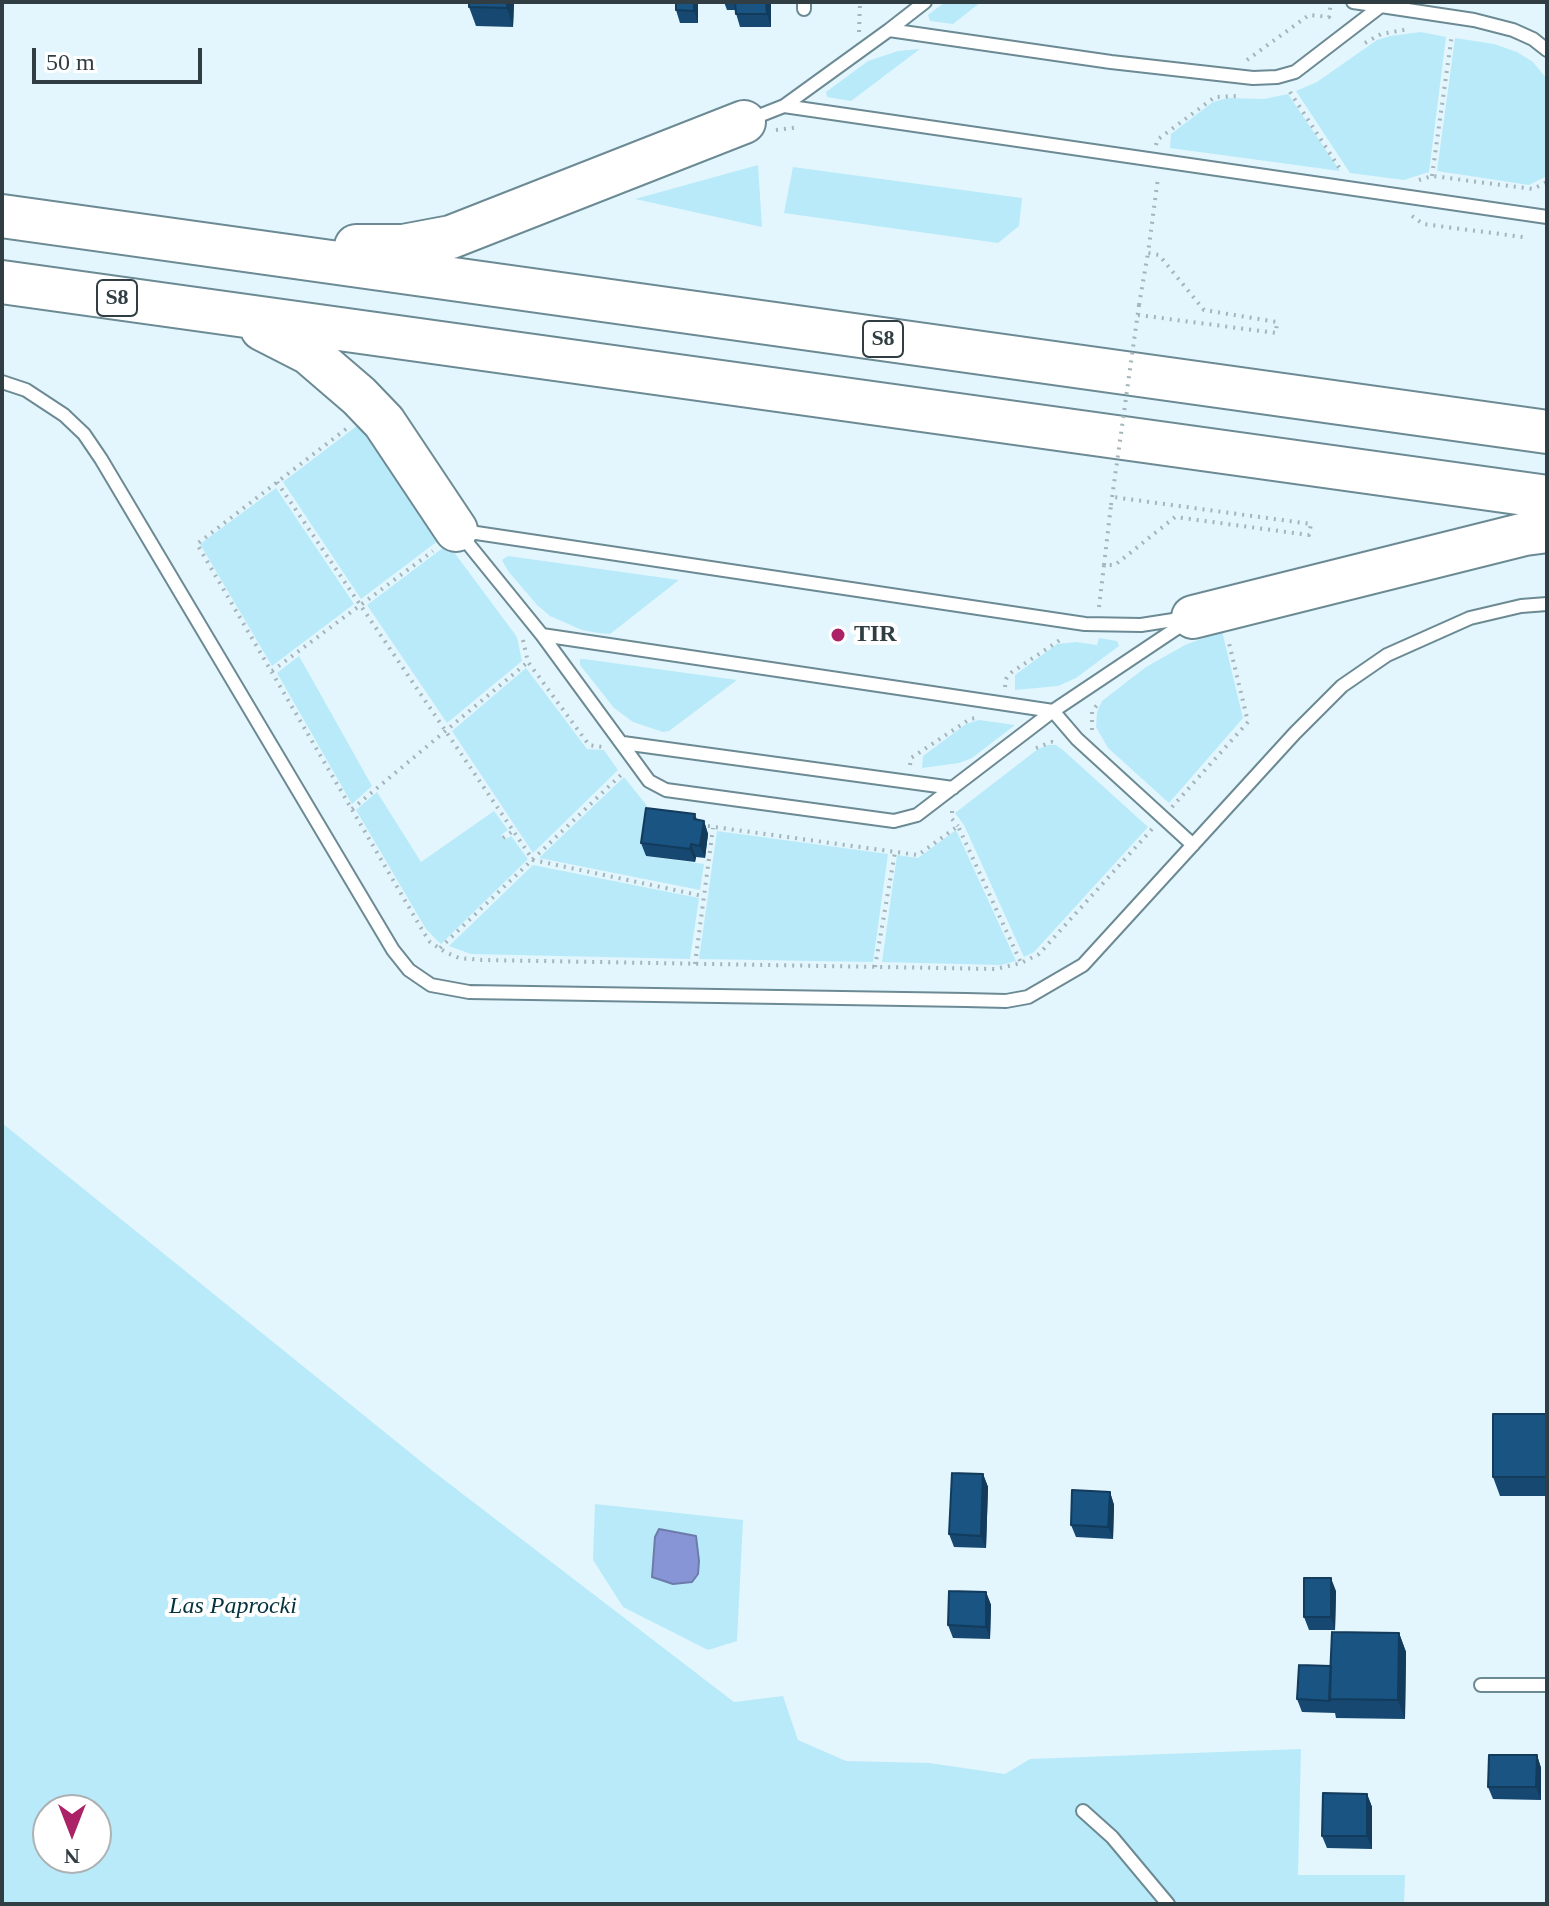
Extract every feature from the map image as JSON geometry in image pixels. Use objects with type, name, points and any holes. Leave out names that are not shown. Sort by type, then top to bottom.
[{"type":"highway","points":[[219,247],[403,246],[451,237],[744,122]]},
{"type":"highway","name":"S8","points":[[2,216],[1547,432]]},
{"type":"highway","name":"S8","points":[[2,282],[1547,497]]},
{"type":"highway","points":[[233,314],[309,353],[384,422],[446,539]]},
{"type":"highway","points":[[1209,622],[1525,534],[1547,531]]},
{"type":"lane","points":[[744,122],[784,106],[925,2]]},
{"type":"lane","points":[[1353,2],[1385,4],[1474,20],[1533,39],[1547,50]]},
{"type":"lane","points":[[889,30],[1111,62],[1277,77],[1295,72],[1385,4]]},
{"type":"lane","points":[[784,106],[1547,217]]},
{"type":"lane","points":[[2,382],[26,390],[64,415],[84,434],[393,950],[409,970],[431,985],[469,992],[992,1001],[1028,997],[1083,965],[1295,733],[1342,686],[1387,655],[1470,618],[1521,606],[1547,604]]},
{"type":"lane","points":[[446,539],[1085,624],[1209,622]]},
{"type":"lane","points":[[446,539],[542,635],[649,781],[666,790],[894,821],[917,815],[1053,711],[1209,622]]},
{"type":"lane","points":[[542,635],[1053,711],[1077,739],[1193,845]]},
{"type":"lane","points":[[623,743],[953,788]]},
{"type":"lane","points":[[1481,1685],[1547,1685]]},
{"type":"lane","points":[[1083,1811],[1112,1837],[1168,1904]]},
{"type":"path","points":[[859,34],[860,2]]},
{"type":"path","points":[[1239,96],[1244,63],[1309,15],[1329,17],[1331,2]]},
{"type":"path","points":[[1357,49],[1381,34],[1411,29]]},
{"type":"path","points":[[1432,176],[1452,34],[1438,32]]},
{"type":"path","points":[[1281,91],[1290,89],[1345,177],[1330,175]]},
{"type":"path","points":[[908,782],[911,758],[970,719],[999,720],[1006,679],[1012,672],[1063,638],[1083,639],[1087,608],[1099,610],[1111,505],[1159,174],[1172,176],[1174,163],[1175,152],[1154,149],[1157,140],[1215,97],[1248,96]]},
{"type":"path","points":[[1419,180],[1432,176],[1533,189],[1547,182]]},
{"type":"path","points":[[1138,315],[1276,333],[1277,322],[1204,310],[1159,255],[1148,253]]},
{"type":"path","points":[[354,423],[197,544],[424,933],[430,942],[459,958],[996,969],[1039,954],[1154,826]]},
{"type":"path","points":[[277,482],[533,860],[703,896]]},
{"type":"path","points":[[1104,565],[1115,565],[1175,517],[1309,535],[1311,524],[1113,497]]},
{"type":"path","points":[[272,671],[446,539]]},
{"type":"path","points":[[1169,810],[1248,722],[1209,622]]},
{"type":"path","points":[[352,809],[528,662]]},
{"type":"path","points":[[1093,734],[1092,711],[1101,699]]},
{"type":"path","points":[[1035,748],[1052,742],[1062,745]]},
{"type":"path","points":[[440,948],[626,771]]},
{"type":"path","points":[[952,810],[952,819],[958,826]]},
{"type":"path","points":[[695,964],[713,827]]},
{"type":"path","points":[[503,838],[513,831]]},
{"type":"path","points":[[875,967],[895,852]]},
{"type":"green space","points":[[945,2],[981,2],[953,24],[930,21],[928,15]]},
{"type":"green space","points":[[1421,32],[1446,37],[1429,172],[1404,180],[1350,173],[1296,91],[1317,82],[1377,40]]},
{"type":"green space","points":[[1455,38],[1494,44],[1517,52],[1533,62],[1547,79],[1547,176],[1529,185],[1437,171]]},
{"type":"green space","points":[[920,49],[851,101],[827,97],[826,92],[868,61],[898,51]]},
{"type":"green space","points":[[1288,94],[1340,171],[1170,148],[1171,134],[1213,102],[1228,98],[1264,99]]},
{"type":"green space","points":[[758,165],[762,227],[635,199]]},
{"type":"green space","points":[[793,167],[1022,198],[1019,226],[998,243],[784,213]]},
{"type":"green space","points":[[358,425],[443,537],[361,599],[283,482]]},
{"type":"green space","points":[[276,488],[354,604],[272,666],[200,544]]},
{"type":"green space","points":[[448,544],[517,637],[522,661],[447,723],[367,605]]},
{"type":"green space","points":[[508,556],[679,580],[610,634],[598,633],[582,630],[550,616],[537,605],[508,571],[502,560]]},
{"type":"green space","points":[[1222,631],[1243,718],[1169,803],[1108,748],[1096,727],[1097,712],[1102,701],[1146,667],[1185,645]]},
{"type":"green space","points":[[1099,638],[1117,641],[1119,646],[1076,678],[1058,686],[1015,690],[1015,675],[1057,644],[1076,642],[1097,645]]},
{"type":"green space","points":[[299,656],[372,786],[352,804],[277,673]]},
{"type":"green space","points":[[580,659],[737,680],[669,731],[663,732],[633,722],[614,708],[580,665]]},
{"type":"green space","points":[[526,668],[587,749],[604,750],[618,770],[533,853],[452,731]]},
{"type":"green space","points":[[979,720],[1015,725],[972,758],[922,768],[923,756],[966,724]]},
{"type":"green space","points":[[1056,745],[1063,750],[1148,827],[1034,952],[1024,957],[964,825],[955,813],[1038,749]]},
{"type":"green space","points":[[624,777],[651,811],[645,856],[704,864],[700,890],[539,858]]},
{"type":"green space","points":[[377,792],[421,862],[494,811],[508,830],[501,835],[504,840],[511,836],[528,859],[441,944],[426,929],[356,810]]},
{"type":"green space","points":[[956,830],[1016,961],[1001,965],[882,962],[897,855],[918,858]]},
{"type":"green space","points":[[717,831],[888,854],[873,962],[699,959]]},
{"type":"green space","points":[[533,865],[699,898],[690,959],[471,954],[449,946]]},
{"type":"green space","name":"Las Paprocki","points":[[2,1123],[434,1472],[734,1702],[783,1696],[798,1740],[846,1761],[929,1763],[1005,1774],[1030,1759],[1301,1749],[1298,1875],[1405,1875],[1404,1904],[2,1904]]},
{"type":"green space","points":[[595,1504],[743,1520],[737,1641],[708,1650],[623,1607],[593,1560]]},
{"type":"water","points":[[659,1529],[696,1536],[698,1574],[692,1582],[673,1584],[652,1577],[655,1537]]},
{"type":"building","points":[[469,2],[507,2],[507,8],[469,7]]},
{"type":"building","points":[[676,2],[694,2],[694,11],[676,10]]},
{"type":"building","points":[[735,2],[766,2],[767,14],[736,14]]},
{"type":"building","points":[[646,808],[695,814],[694,819],[704,821],[700,846],[691,844],[690,849],[641,843]]},
{"type":"building","points":[[1493,1414],[1547,1414],[1547,1477],[1493,1477]]},
{"type":"building","points":[[952,1473],[983,1474],[981,1536],[949,1534]]},
{"type":"building","points":[[1072,1490],[1110,1492],[1108,1527],[1071,1525]]},
{"type":"building","points":[[1304,1578],[1331,1578],[1331,1617],[1304,1617]]},
{"type":"building","points":[[949,1591],[986,1592],[986,1627],[948,1625]]},
{"type":"building","points":[[1332,1632],[1399,1633],[1398,1700],[1329,1699]]},
{"type":"building","points":[[1299,1665],[1331,1666],[1330,1701],[1297,1699]]},
{"type":"building","points":[[1489,1755],[1537,1755],[1536,1787],[1488,1787]]},
{"type":"building","points":[[1323,1793],[1367,1794],[1367,1836],[1322,1836]]},
{"type":"place","name":"TIR","points":[[838,635]]}]
